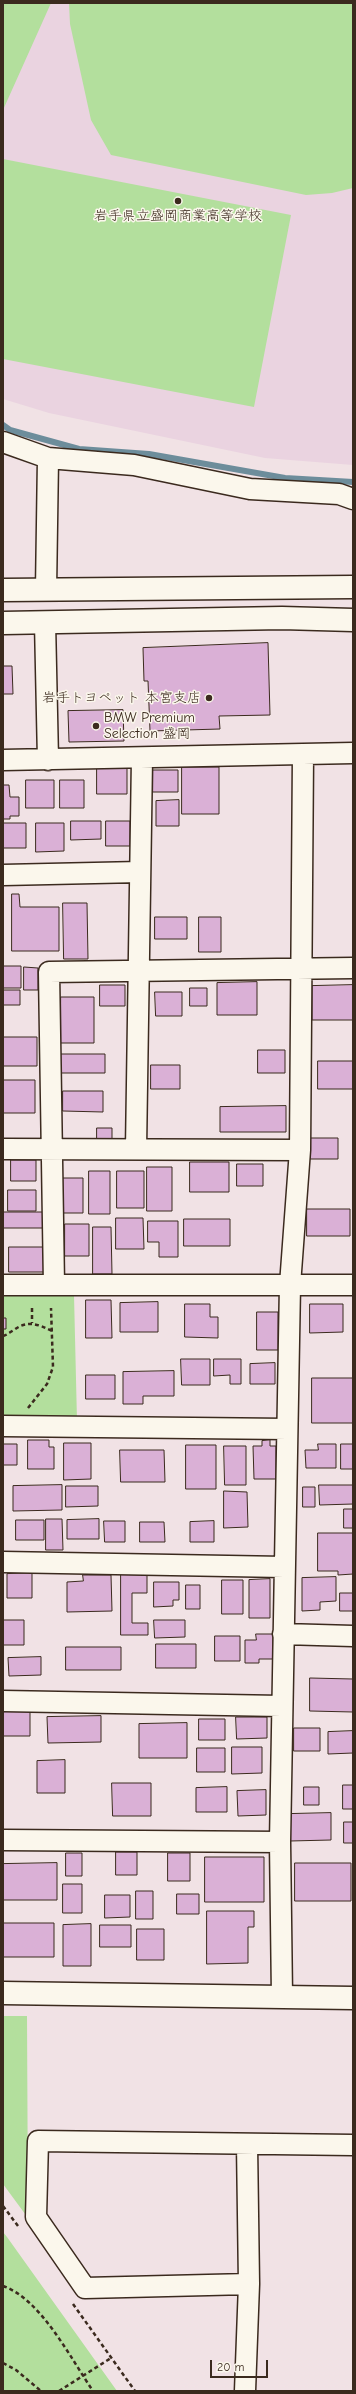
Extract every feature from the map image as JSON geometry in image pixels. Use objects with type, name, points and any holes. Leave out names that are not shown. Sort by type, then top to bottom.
[{"type":"street","points":[[3,442],[48,458],[134,465],[250,489],[339,494],[353,499]]},
{"type":"street","points":[[46,590],[48,458]]},
{"type":"street","points":[[3,590],[353,587]]},
{"type":"street","points":[[3,623],[282,618],[353,620]]},
{"type":"street","points":[[45,622],[48,760]]},
{"type":"street","points":[[3,760],[353,753]]},
{"type":"street","points":[[282,1998],[280,1842],[281,1706],[284,1634],[290,1285],[300,1150],[303,754]]},
{"type":"street","points":[[136,1150],[140,972],[142,758]]},
{"type":"street","points":[[3,875],[140,872]]},
{"type":"street","points":[[54,1285],[49,972],[353,968]]},
{"type":"street","points":[[3,1149],[300,1150]]},
{"type":"street","points":[[3,1285],[353,1285]]},
{"type":"street","points":[[3,1426],[287,1429]]},
{"type":"street","points":[[3,1562],[284,1567]]},
{"type":"street","points":[[284,1634],[353,1636]]},
{"type":"street","points":[[3,1701],[281,1706]]},
{"type":"street","points":[[3,1840],[280,1842]]},
{"type":"street","points":[[3,1993],[353,1998]]},
{"type":"street","points":[[249,2284],[85,2288],[36,2217],[38,2141],[353,2145]]},
{"type":"street","points":[[244,2391],[249,2284],[247,2144]]},
{"type":"path","points":[[32,1308],[32,1323]]},
{"type":"path","points":[[28,1413],[31,1402],[47,1384],[53,1367],[51,1308]]},
{"type":"path","points":[[3,1336],[21,1324],[38,1324],[52,1331]]},
{"type":"path","points":[[3,2286],[23,2298],[38,2312],[93,2391]]},
{"type":"path","points":[[59,2391],[112,2358]]},
{"type":"path","points":[[3,2363],[16,2370],[41,2391]]},
{"type":"shaded area","name":"岩手県立盛岡商業高等学校","points":[[3,3],[353,3],[353,465],[265,458],[49,413],[3,399]]},
{"type":"green space","points":[[3,3],[51,3],[3,110]]},
{"type":"green space","points":[[69,3],[353,3],[353,188],[332,193],[306,195],[111,155],[91,120],[70,24]]},
{"type":"green space","points":[[3,159],[291,215],[254,407],[3,359]]},
{"type":"green space","points":[[74,1295],[77,1421],[3,1422],[3,1296]]},
{"type":"green space","points":[[3,2016],[27,2016],[28,2218],[3,2184]]},
{"type":"green space","points":[[3,2232],[7,2237],[117,2391],[3,2391]]},
{"type":"building","name":"岩手トヨペット 本宮支店","points":[[268,643],[270,715],[219,716],[220,729],[150,731],[148,681],[144,681],[143,648]]},
{"type":"building","points":[[3,666],[12,666],[13,694],[3,694]]},
{"type":"building","name":"BMW Premium Selection 盛岡","points":[[123,710],[124,741],[69,742],[68,711]]},
{"type":"building","points":[[182,767],[219,767],[219,814],[182,814]]},
{"type":"building","points":[[97,768],[127,768],[127,794],[97,794]]},
{"type":"building","points":[[153,770],[178,770],[178,792],[153,792]]},
{"type":"building","points":[[26,780],[54,780],[54,808],[26,808]]},
{"type":"building","points":[[60,780],[84,780],[84,808],[60,808]]},
{"type":"building","points":[[3,785],[9,785],[10,797],[19,797],[19,816],[10,816],[10,819],[3,819]]},
{"type":"building","points":[[179,800],[179,826],[156,826],[156,801]]},
{"type":"building","points":[[71,821],[101,821],[101,839],[71,840]]},
{"type":"building","points":[[106,821],[130,821],[130,846],[106,846]]},
{"type":"building","points":[[3,823],[26,823],[26,848],[3,848]]},
{"type":"building","points":[[36,823],[64,823],[64,851],[36,852]]},
{"type":"building","points":[[12,894],[19,894],[20,907],[59,907],[59,951],[12,951]]},
{"type":"building","points":[[63,903],[87,903],[88,959],[64,959]]},
{"type":"building","points":[[155,917],[187,917],[187,939],[155,939]]},
{"type":"building","points":[[199,917],[221,917],[221,952],[199,952]]},
{"type":"building","points":[[3,966],[21,966],[21,988],[3,988]]},
{"type":"building","points":[[24,967],[38,968],[38,990],[24,990]]},
{"type":"building","points":[[257,982],[257,1015],[217,1015],[217,983]]},
{"type":"building","points":[[100,985],[125,985],[125,1006],[100,1006]]},
{"type":"building","points":[[353,985],[353,1020],[312,1020],[312,986]]},
{"type":"building","points":[[190,988],[207,988],[207,1006],[190,1006]]},
{"type":"building","points":[[3,990],[20,990],[20,1005],[3,1005]]},
{"type":"building","points":[[155,992],[182,992],[182,1016],[156,1016]]},
{"type":"building","points":[[61,997],[94,997],[94,1043],[61,1043]]},
{"type":"building","points":[[3,1037],[37,1037],[37,1066],[3,1066]]},
{"type":"building","points":[[258,1050],[285,1050],[285,1073],[258,1073]]},
{"type":"building","points":[[59,1054],[105,1054],[105,1073],[59,1073]]},
{"type":"building","points":[[318,1061],[353,1061],[353,1089],[318,1089]]},
{"type":"building","points":[[151,1065],[180,1065],[180,1089],[151,1089]]},
{"type":"building","points":[[3,1080],[35,1080],[35,1113],[3,1113]]},
{"type":"building","points":[[63,1091],[103,1091],[103,1112],[63,1111]]},
{"type":"building","points":[[286,1106],[286,1132],[220,1132],[220,1107]]},
{"type":"building","points":[[97,1128],[112,1128],[112,1140],[97,1139]]},
{"type":"building","points":[[310,1138],[338,1138],[338,1159],[310,1159]]},
{"type":"building","points":[[11,1160],[36,1160],[36,1181],[11,1181]]},
{"type":"building","points":[[190,1162],[229,1162],[229,1192],[190,1192]]},
{"type":"building","points":[[237,1164],[263,1164],[263,1186],[237,1186]]},
{"type":"building","points":[[147,1167],[172,1167],[172,1211],[147,1211]]},
{"type":"building","points":[[89,1171],[110,1171],[110,1214],[89,1214]]},
{"type":"building","points":[[117,1171],[144,1171],[144,1208],[117,1208]]},
{"type":"building","points":[[61,1178],[83,1178],[83,1213],[61,1213]]},
{"type":"building","points":[[8,1190],[36,1190],[36,1211],[8,1211]]},
{"type":"building","points":[[307,1209],[350,1209],[350,1236],[307,1236]]},
{"type":"building","points":[[3,1212],[45,1212],[45,1228],[3,1228]]},
{"type":"building","points":[[116,1218],[143,1218],[144,1249],[116,1249]]},
{"type":"building","points":[[184,1219],[230,1219],[230,1246],[184,1246]]},
{"type":"building","points":[[148,1221],[178,1221],[178,1257],[159,1257],[159,1242],[148,1242]]},
{"type":"building","points":[[65,1224],[89,1224],[89,1256],[65,1256]]},
{"type":"building","points":[[93,1227],[111,1227],[112,1274],[93,1274]]},
{"type":"building","points":[[9,1247],[45,1247],[45,1272],[9,1272]]},
{"type":"building","points":[[86,1300],[111,1300],[112,1338],[86,1338]]},
{"type":"building","points":[[158,1302],[158,1332],[120,1332],[120,1303]]},
{"type":"building","points":[[185,1304],[210,1304],[210,1317],[218,1317],[218,1338],[185,1337]]},
{"type":"building","points":[[310,1304],[343,1304],[343,1332],[310,1333]]},
{"type":"building","points":[[257,1312],[278,1312],[278,1350],[257,1350]]},
{"type":"building","points":[[3,1318],[6,1318],[6,1329],[3,1329]]},
{"type":"building","points":[[181,1359],[210,1359],[210,1385],[182,1385]]},
{"type":"building","points":[[214,1359],[241,1359],[241,1384],[230,1384],[230,1375],[214,1376]]},
{"type":"building","points":[[275,1363],[275,1384],[250,1384],[250,1364]]},
{"type":"building","points":[[174,1371],[174,1396],[143,1396],[143,1404],[123,1404],[123,1372]]},
{"type":"building","points":[[86,1375],[115,1375],[115,1399],[86,1399]]},
{"type":"building","points":[[312,1378],[353,1378],[353,1423],[312,1423]]},
{"type":"building","points":[[28,1440],[49,1440],[49,1447],[54,1447],[54,1469],[28,1469]]},
{"type":"building","points":[[270,1440],[270,1446],[276,1446],[276,1479],[254,1479],[253,1446],[262,1446],[262,1441]]},
{"type":"building","points":[[64,1443],[91,1443],[91,1479],[64,1480]]},
{"type":"building","points":[[3,1444],[17,1444],[17,1465],[3,1465]]},
{"type":"building","points":[[318,1444],[336,1444],[336,1468],[306,1468],[305,1450],[318,1450]]},
{"type":"building","points":[[341,1444],[353,1444],[353,1469],[341,1469]]},
{"type":"building","points":[[186,1445],[216,1445],[216,1489],[186,1489]]},
{"type":"building","points":[[224,1446],[246,1446],[246,1485],[225,1485]]},
{"type":"building","points":[[120,1450],[164,1450],[165,1482],[121,1482]]},
{"type":"building","points":[[62,1485],[62,1510],[13,1511],[13,1486]]},
{"type":"building","points":[[319,1485],[353,1485],[353,1504],[320,1505]]},
{"type":"building","points":[[66,1486],[98,1486],[98,1506],[66,1507]]},
{"type":"building","points":[[303,1487],[315,1487],[315,1507],[303,1507]]},
{"type":"building","points":[[224,1491],[247,1492],[248,1527],[224,1528]]},
{"type":"building","points":[[344,1509],[353,1509],[353,1528],[344,1528]]},
{"type":"building","points":[[46,1519],[62,1519],[63,1550],[46,1550]]},
{"type":"building","points":[[99,1519],[99,1539],[67,1539],[67,1520]]},
{"type":"building","points":[[16,1520],[44,1520],[44,1540],[16,1540]]},
{"type":"building","points":[[104,1521],[125,1521],[125,1542],[105,1542]]},
{"type":"building","points":[[214,1521],[214,1542],[190,1542],[190,1522]]},
{"type":"building","points":[[140,1522],[164,1522],[165,1542],[140,1542]]},
{"type":"building","points":[[318,1533],[353,1533],[353,1574],[338,1575],[338,1571],[318,1571]]},
{"type":"building","points":[[32,1573],[32,1598],[7,1598],[7,1574]]},
{"type":"building","points":[[121,1574],[147,1574],[147,1593],[132,1593],[132,1623],[148,1623],[148,1635],[121,1635]]},
{"type":"building","points":[[83,1575],[111,1575],[112,1611],[67,1612],[67,1582],[83,1581]]},
{"type":"building","points":[[336,1577],[336,1601],[320,1602],[320,1610],[302,1611],[302,1578]]},
{"type":"building","points":[[270,1579],[270,1618],[249,1618],[249,1580]]},
{"type":"building","points":[[222,1580],[243,1580],[243,1614],[222,1614]]},
{"type":"building","points":[[154,1582],[179,1582],[179,1600],[173,1600],[173,1606],[154,1607]]},
{"type":"building","points":[[186,1585],[200,1585],[200,1609],[186,1609]]},
{"type":"building","points":[[340,1593],[353,1593],[353,1611],[340,1611]]},
{"type":"building","points":[[3,1620],[24,1620],[24,1645],[3,1645]]},
{"type":"building","points":[[154,1620],[185,1620],[185,1637],[155,1638]]},
{"type":"building","points":[[256,1634],[273,1634],[273,1659],[259,1659],[259,1663],[245,1663],[245,1640],[256,1640]]},
{"type":"building","points":[[215,1636],[240,1636],[240,1661],[215,1661]]},
{"type":"building","points":[[156,1644],[196,1644],[196,1668],[156,1668]]},
{"type":"building","points":[[66,1647],[121,1647],[121,1670],[66,1670]]},
{"type":"building","points":[[41,1657],[41,1675],[9,1676],[8,1658]]},
{"type":"building","points":[[310,1678],[353,1679],[353,1712],[310,1711]]},
{"type":"building","points":[[30,1711],[30,1736],[3,1736],[3,1712]]},
{"type":"building","points":[[101,1716],[101,1742],[48,1743],[47,1717]]},
{"type":"building","points":[[236,1717],[267,1717],[267,1738],[237,1739]]},
{"type":"building","points":[[199,1719],[225,1719],[225,1740],[199,1740]]},
{"type":"building","points":[[187,1723],[187,1758],[139,1758],[139,1724]]},
{"type":"building","points":[[294,1728],[320,1728],[320,1751],[294,1751]]},
{"type":"building","points":[[353,1731],[353,1753],[328,1754],[328,1732]]},
{"type":"building","points":[[232,1747],[262,1747],[262,1773],[232,1774]]},
{"type":"building","points":[[197,1748],[225,1748],[225,1772],[197,1772]]},
{"type":"building","points":[[65,1760],[65,1793],[37,1793],[37,1761]]},
{"type":"building","points":[[112,1783],[151,1783],[151,1816],[113,1816]]},
{"type":"building","points":[[343,1785],[353,1785],[353,1809],[343,1809]]},
{"type":"building","points":[[227,1787],[227,1812],[196,1812],[196,1788]]},
{"type":"building","points":[[304,1787],[319,1787],[319,1805],[304,1805]]},
{"type":"building","points":[[266,1790],[266,1815],[238,1816],[237,1791]]},
{"type":"building","points":[[331,1813],[331,1840],[290,1841],[289,1814]]},
{"type":"building","points":[[344,1822],[353,1822],[353,1843],[344,1843]]},
{"type":"building","points":[[116,1852],[137,1852],[137,1875],[116,1875]]},
{"type":"building","points":[[66,1853],[82,1853],[82,1876],[66,1876]]},
{"type":"building","points":[[168,1853],[190,1853],[190,1881],[168,1881]]},
{"type":"building","points":[[205,1857],[264,1857],[264,1902],[205,1902]]},
{"type":"building","points":[[57,1863],[57,1900],[3,1900],[3,1864]]},
{"type":"building","points":[[295,1863],[351,1863],[351,1901],[295,1901]]},
{"type":"building","points":[[63,1884],[82,1884],[82,1913],[63,1913]]},
{"type":"building","points":[[136,1891],[153,1891],[153,1919],[136,1919]]},
{"type":"building","points":[[177,1894],[199,1894],[199,1914],[177,1914]]},
{"type":"building","points":[[105,1895],[130,1895],[130,1917],[105,1918]]},
{"type":"building","points":[[207,1911],[254,1911],[254,1927],[248,1927],[248,1963],[207,1964]]},
{"type":"building","points":[[3,1923],[54,1923],[54,1957],[3,1957]]},
{"type":"building","points":[[91,1924],[91,1966],[63,1966],[63,1925]]},
{"type":"building","points":[[100,1925],[131,1925],[131,1947],[100,1947]]},
{"type":"building","points":[[137,1929],[164,1929],[164,1960],[137,1960]]},
{"type":"waterway","points":[[3,425],[10,430],[79,449],[149,454],[285,478],[353,482]]},
{"type":"place","name":"岩手県立盛岡商業高等学校","points":[[178,201]]},
{"type":"place","name":"岩手トヨペット 本宮支店","points":[[209,698]]},
{"type":"place","name":"BMW Premium Selection 盛岡","points":[[96,726]]}]
